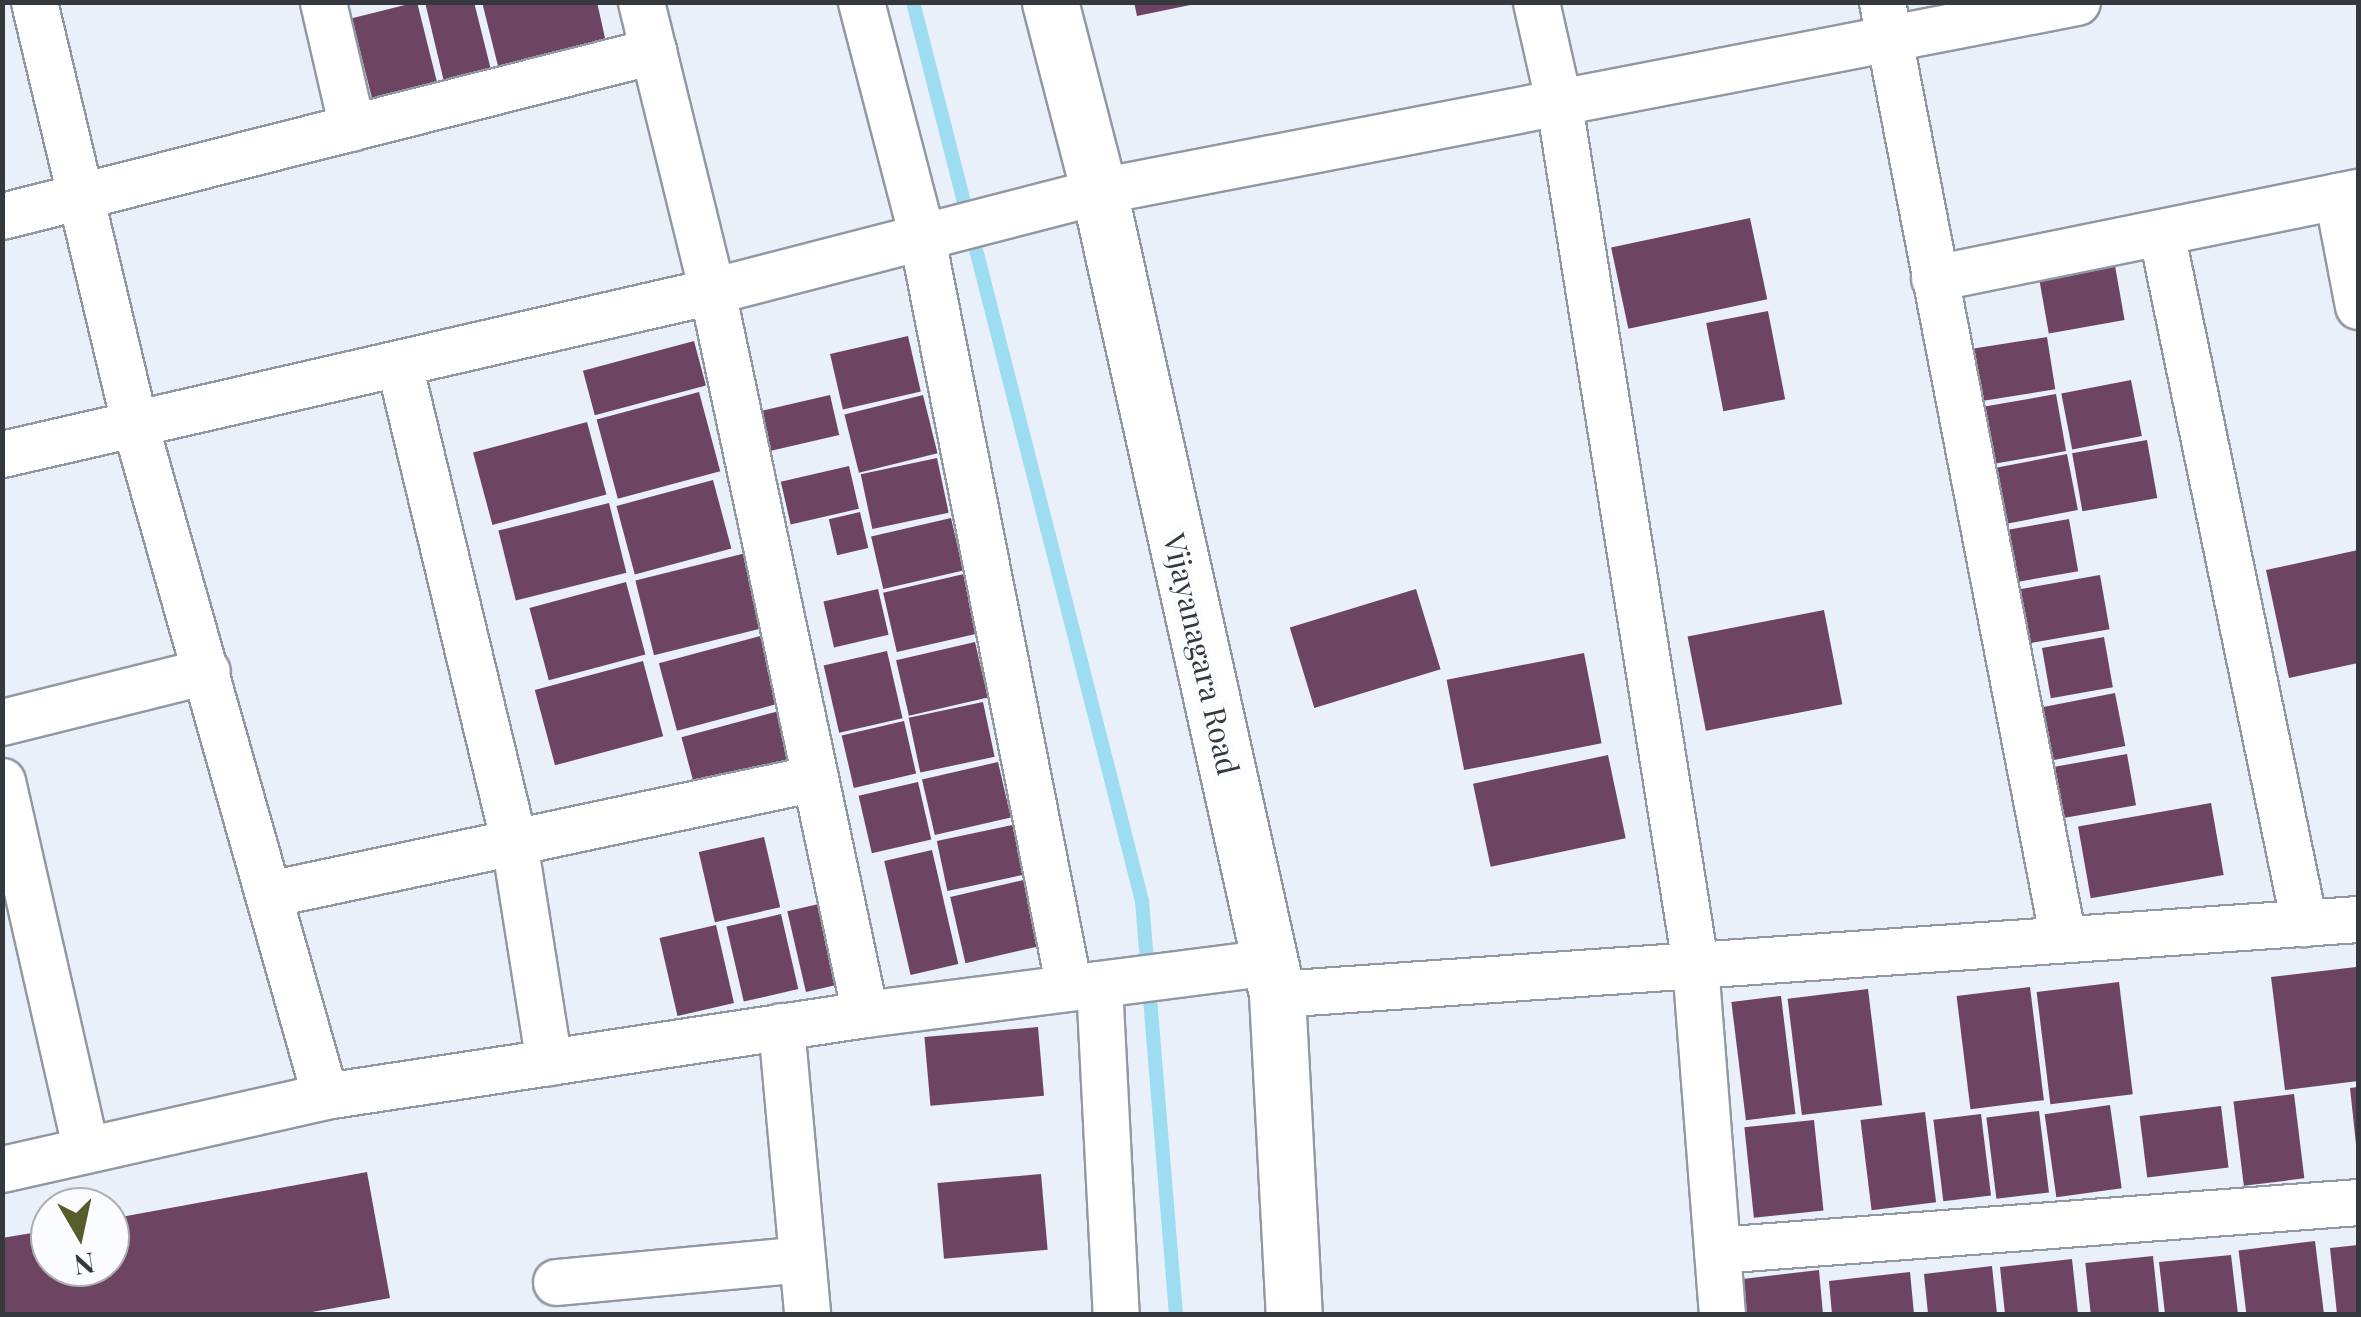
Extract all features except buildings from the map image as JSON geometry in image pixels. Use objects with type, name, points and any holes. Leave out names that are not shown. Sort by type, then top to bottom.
[{"type":"street","points":[[34,2],[134,425],[325,1096]]},
{"type":"street","points":[[323,2],[352,128]]},
{"type":"street","points":[[641,2],[712,292],[864,1014]]},
{"type":"street","points":[[861,2],[920,233],[1084,986],[1116,1314]]},
{"type":"street","name":"Vijayanagara Road","points":[[1050,2],[1098,191],[1274,978],[1294,1314]]},
{"type":"street","points":[[1536,2],[1559,104],[1695,964],[1722,1314]]},
{"type":"street","points":[[2,454],[712,292],[920,233],[1098,191],[1559,104],[1886,21],[2078,2]]},
{"type":"street","points":[[1886,21],[2063,939]]},
{"type":"street","points":[[2,216],[653,51]]},
{"type":"street","points":[[1934,278],[2348,194],[2358,306]]},
{"type":"street","points":[[2162,232],[2304,923]]},
{"type":"street","points":[[399,364],[514,842],[549,1062]]},
{"type":"street","points":[[2,722],[206,671]]},
{"type":"street","points":[[269,894],[815,778]]},
{"type":"street","points":[[2,781],[86,1150]]},
{"type":"street","points":[[2,1169],[325,1096],[781,1026],[1084,986],[1695,964],[2358,919]]},
{"type":"street","points":[[781,1026],[807,1314]]},
{"type":"street","points":[[1717,1250],[2358,1202]]},
{"type":"street","points":[[556,1282],[802,1260]]},
{"type":"waterway","points":[[913,2],[1142,901],[1176,1314]]}]
